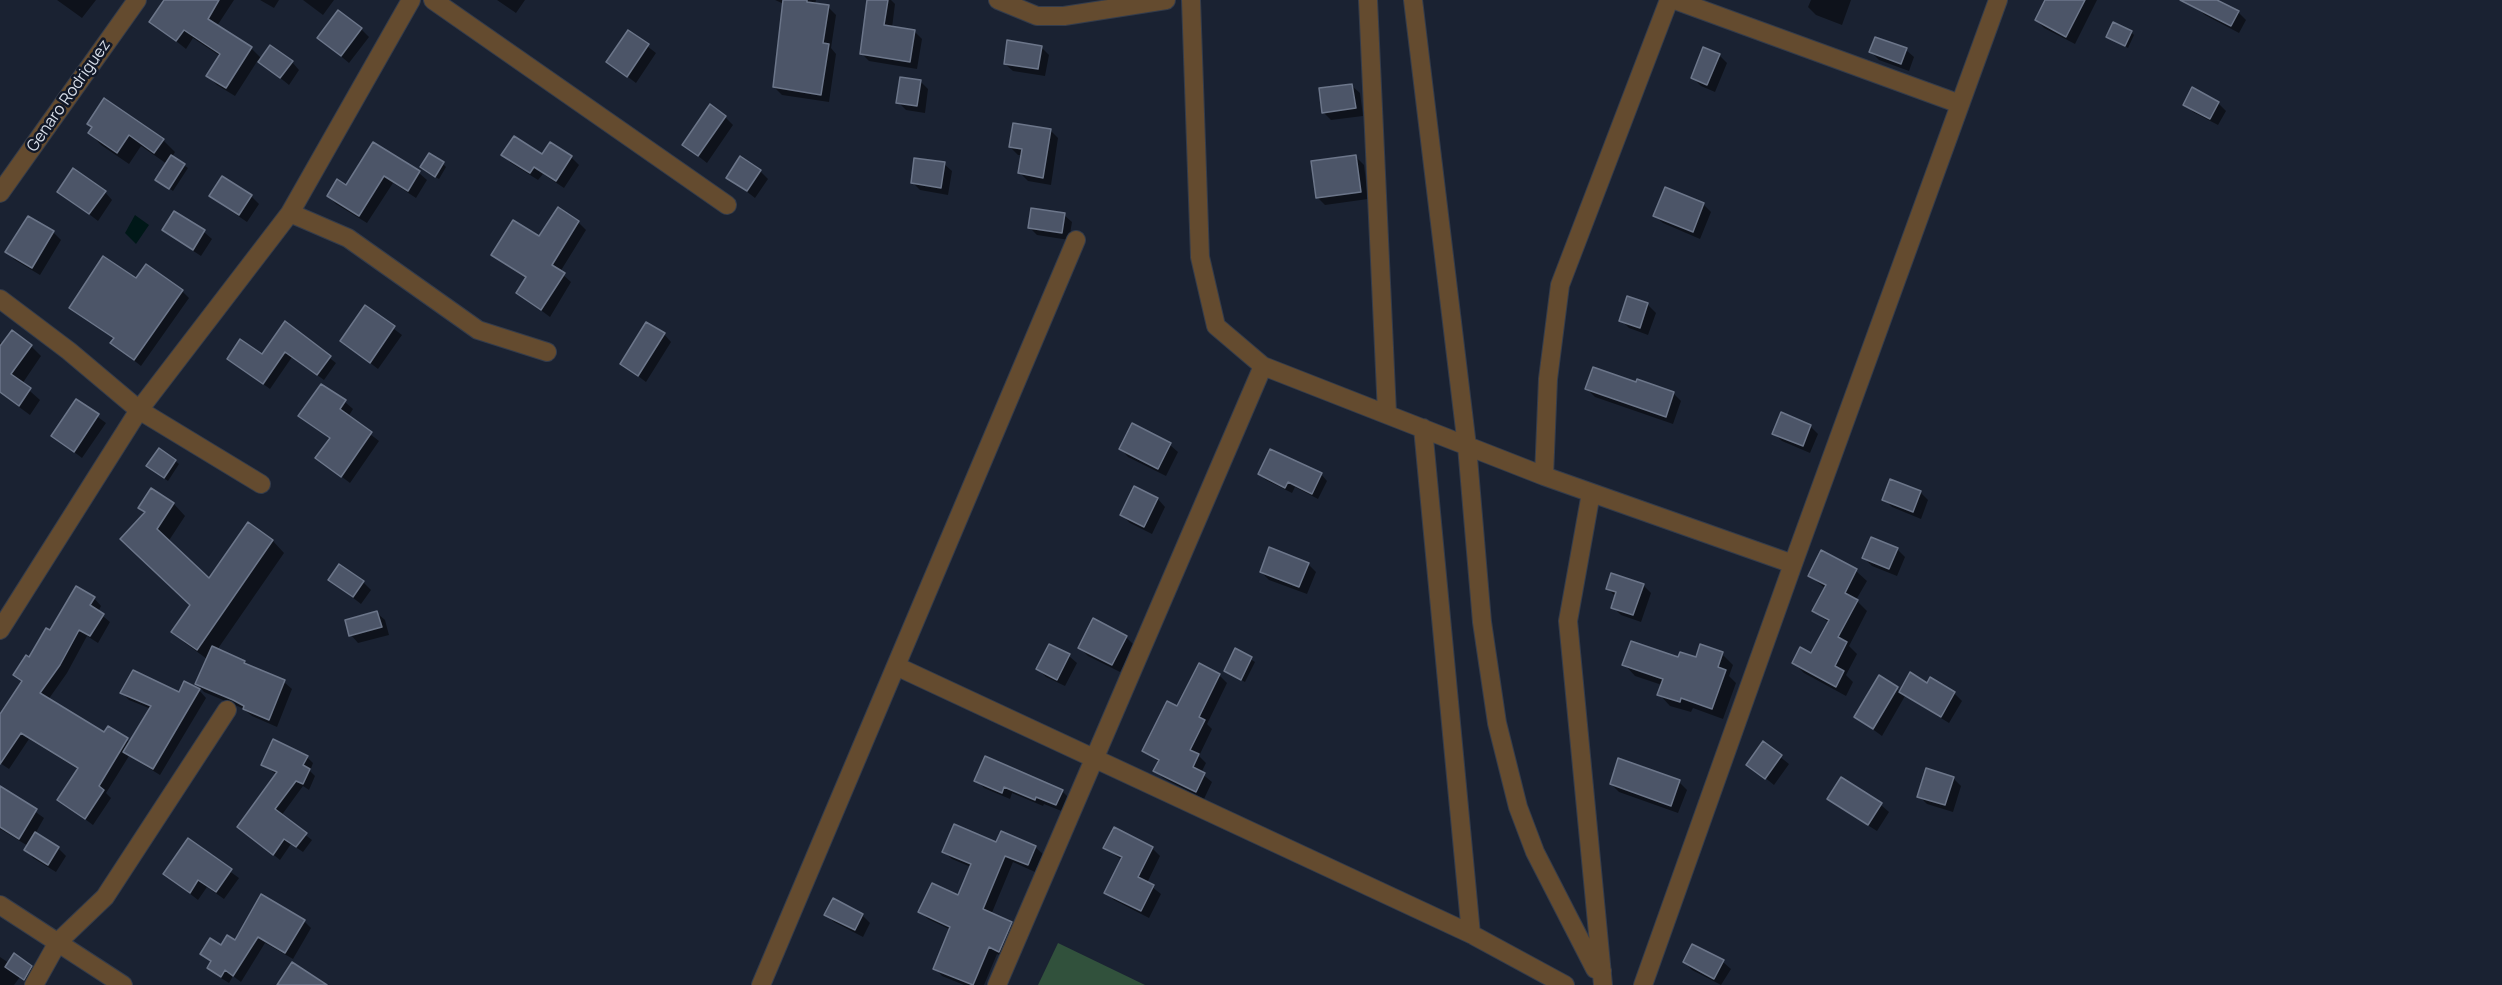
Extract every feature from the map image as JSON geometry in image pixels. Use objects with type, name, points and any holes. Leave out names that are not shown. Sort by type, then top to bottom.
[{"type":"street","name":"Genaro Rodriguez","points":[[0,193],[137,0]]},
{"type":"street","points":[[0,630],[138,410],[290,213],[411,0]]},
{"type":"street","points":[[433,0],[727,205]]},
{"type":"street","points":[[998,0],[1037,16],[1064,16],[1166,0]]},
{"type":"street","points":[[1191,0],[1200,257],[1215,326],[1263,366],[1544,476],[1793,564]]},
{"type":"street","points":[[1368,0],[1387,413]]},
{"type":"street","points":[[1413,0],[1467,446],[1482,622],[1497,723],[1515,796],[1535,852],[1595,969],[1603,978]]},
{"type":"street","points":[[1544,476],[1548,379],[1560,285],[1669,0]]},
{"type":"street","points":[[1675,0],[1960,104]]},
{"type":"street","points":[[1643,985],[1998,0]]},
{"type":"street","points":[[290,213],[348,238],[478,330],[547,352]]},
{"type":"street","points":[[760,985],[1076,240]]},
{"type":"street","points":[[0,299],[69,351],[138,410],[261,484]]},
{"type":"street","points":[[997,985],[1263,366]]},
{"type":"street","points":[[1423,428],[1471,934]]},
{"type":"street","points":[[1591,493],[1568,621],[1603,978]]},
{"type":"street","points":[[896,666],[1471,934],[1565,985]]},
{"type":"street","points":[[34,985],[58,942],[105,897],[227,710]]},
{"type":"street","points":[[0,905],[123,985]]},
{"type":"green space","points":[[1058,943],[1145,985],[1038,985]]},
{"type":"shaded area","points":[[135,215],[149,225],[136,244],[125,233]]},
{"type":"building","points":[[164,0],[219,0],[208,19],[252,47],[226,88],[206,76],[220,54],[184,30],[176,41],[149,22]]},
{"type":"building","points":[[783,0],[807,0],[807,2],[829,5],[823,43],[829,44],[821,95],[773,87]]},
{"type":"building","points":[[867,0],[888,0],[884,25],[915,30],[910,62],[860,54]]},
{"type":"building","points":[[2045,0],[2085,0],[2066,37],[2035,20]]},
{"type":"building","points":[[2180,0],[2217,0],[2239,11],[2231,26]]},
{"type":"building","points":[[338,10],[362,28],[341,56],[317,38]]},
{"type":"building","points":[[2113,22],[2132,31],[2125,46],[2106,37]]},
{"type":"building","points":[[628,30],[649,44],[627,77],[606,62]]},
{"type":"building","points":[[1875,37],[1907,48],[1901,64],[1869,52]]},
{"type":"building","points":[[1007,40],[1042,46],[1038,69],[1004,64]]},
{"type":"building","points":[[270,45],[293,61],[280,78],[258,62]]},
{"type":"building","points":[[1703,47],[1720,54],[1707,85],[1691,78]]},
{"type":"building","points":[[900,77],[921,80],[917,106],[896,103]]},
{"type":"building","points":[[1352,84],[1356,108],[1322,113],[1319,88]]},
{"type":"building","points":[[2192,87],[2219,102],[2210,119],[2183,105]]},
{"type":"building","points":[[104,98],[164,139],[154,153],[129,135],[117,153],[88,133],[92,127],[87,124]]},
{"type":"building","points":[[710,104],[726,116],[698,156],[682,145]]},
{"type":"building","points":[[1013,123],[1051,129],[1043,178],[1018,173],[1022,149],[1009,147]]},
{"type":"building","points":[[514,136],[542,154],[550,142],[572,156],[556,181],[534,167],[530,173],[501,155]]},
{"type":"building","points":[[373,142],[420,171],[408,191],[384,176],[359,216],[327,196],[337,179],[346,185]]},
{"type":"building","points":[[429,153],[444,162],[435,177],[420,167]]},
{"type":"building","points":[[171,155],[185,164],[169,189],[155,180]]},
{"type":"building","points":[[1356,155],[1361,192],[1316,198],[1311,161]]},
{"type":"building","points":[[740,156],[761,170],[747,191],[726,178]]},
{"type":"building","points":[[914,158],[945,162],[941,188],[911,183]]},
{"type":"building","points":[[73,168],[106,191],[89,214],[57,192]]},
{"type":"building","points":[[222,176],[252,195],[239,215],[209,196]]},
{"type":"building","points":[[1665,187],[1704,203],[1693,232],[1653,216]]},
{"type":"building","points":[[558,207],[579,221],[552,265],[565,273],[541,310],[516,293],[526,277],[491,255],[513,220],[539,236]]},
{"type":"building","points":[[1031,208],[1065,213],[1062,233],[1028,228]]},
{"type":"building","points":[[174,211],[205,230],[193,250],[162,230]]},
{"type":"building","points":[[28,216],[54,231],[32,268],[5,252]]},
{"type":"building","points":[[103,256],[136,278],[146,264],[183,290],[134,360],[110,343],[114,338],[69,308]]},
{"type":"building","points":[[1627,296],[1648,303],[1640,328],[1619,321]]},
{"type":"building","points":[[365,305],[395,326],[370,363],[340,341]]},
{"type":"building","points":[[285,321],[331,356],[317,375],[285,352],[263,384],[227,359],[240,339],[262,354]]},
{"type":"building","points":[[646,322],[665,333],[638,376],[620,364]]},
{"type":"building","points":[[12,330],[32,345],[11,374],[31,388],[19,406],[0,392],[0,346]]},
{"type":"building","points":[[1593,367],[1674,392],[1666,417],[1585,389]]},
{"type":"building","points":[[321,384],[346,400],[340,409],[372,432],[341,477],[315,458],[330,438],[298,416]]},
{"type":"building","points":[[76,399],[99,414],[74,452],[51,436]]},
{"type":"building","points":[[1781,412],[1811,425],[1803,446],[1772,434]]},
{"type":"building","points":[[1132,423],[1171,443],[1158,469],[1119,449]]},
{"type":"building","points":[[159,448],[176,460],[164,478],[146,466]]},
{"type":"building","points":[[1270,449],[1322,473],[1312,494],[1288,482],[1285,488],[1258,474]]},
{"type":"building","points":[[1890,479],[1921,491],[1913,512],[1882,500]]},
{"type":"building","points":[[1134,486],[1158,498],[1144,527],[1120,515]]},
{"type":"building","points":[[151,488],[174,503],[157,529],[209,578],[248,522],[273,540],[197,650],[171,632],[190,605],[120,539],[145,512],[138,508]]},
{"type":"building","points":[[1871,537],[1898,548],[1889,569],[1862,558]]},
{"type":"building","points":[[1269,547],[1309,563],[1299,587],[1260,572]]},
{"type":"building","points":[[1821,550],[1857,569],[1845,593],[1858,600],[1838,637],[1847,642],[1835,666],[1844,671],[1836,687],[1792,663],[1800,647],[1811,653],[1829,620],[1812,611],[1826,585],[1808,576]]},
{"type":"building","points":[[339,564],[364,581],[353,597],[328,580]]},
{"type":"building","points":[[1611,573],[1644,584],[1633,615],[1611,608],[1616,592],[1606,589]]},
{"type":"building","points":[[76,586],[95,597],[90,605],[104,614],[90,636],[79,630],[60,665],[40,693],[104,732],[108,726],[128,738],[99,786],[104,790],[85,819],[57,800],[78,768],[21,733],[0,764],[0,714],[22,681],[13,675],[26,655],[29,657],[46,628],[50,630]]},
{"type":"building","points":[[377,611],[382,627],[349,636],[345,620]]},
{"type":"building","points":[[1093,618],[1127,636],[1112,665],[1078,648]]},
{"type":"building","points":[[1631,641],[1678,657],[1680,652],[1696,657],[1700,644],[1723,652],[1718,667],[1726,670],[1712,709],[1681,698],[1680,702],[1657,695],[1663,679],[1622,665]]},
{"type":"building","points":[[1049,644],[1070,654],[1057,680],[1036,669]]},
{"type":"building","points":[[212,646],[245,661],[244,663],[285,680],[269,720],[243,709],[244,706],[233,700],[195,684]]},
{"type":"building","points":[[1235,648],[1252,657],[1241,680],[1224,671]]},
{"type":"building","points":[[1199,663],[1220,674],[1199,717],[1205,720],[1190,750],[1199,754],[1193,767],[1205,773],[1196,792],[1153,771],[1159,760],[1142,751],[1167,701],[1177,706]]},
{"type":"building","points":[[133,670],[179,692],[184,681],[200,689],[153,769],[123,752],[151,706],[120,693]]},
{"type":"building","points":[[1910,672],[1927,683],[1930,677],[1955,692],[1941,717],[1899,692]]},
{"type":"building","points":[[1879,675],[1898,687],[1873,729],[1854,717]]},
{"type":"building","points":[[273,739],[308,756],[303,765],[310,769],[303,784],[296,781],[275,809],[307,833],[296,847],[284,839],[273,855],[237,827],[277,772],[261,765]]},
{"type":"building","points":[[1763,741],[1782,755],[1765,779],[1746,765]]},
{"type":"building","points":[[985,756],[1063,790],[1056,805],[1036,797],[1035,800],[1004,787],[1002,793],[974,781]]},
{"type":"building","points":[[1618,758],[1680,780],[1671,806],[1610,784]]},
{"type":"building","points":[[1926,768],[1954,777],[1945,805],[1917,797]]},
{"type":"building","points":[[1841,777],[1882,803],[1868,825],[1827,799]]},
{"type":"building","points":[[0,786],[37,809],[19,839],[0,827]]},
{"type":"building","points":[[954,824],[996,842],[1001,831],[1036,846],[1028,865],[1005,856],[983,909],[1012,922],[999,952],[989,947],[973,985],[933,969],[950,927],[918,912],[932,883],[958,895],[971,864],[942,852]]},
{"type":"building","points":[[1114,827],[1153,847],[1138,877],[1154,885],[1141,911],[1104,893],[1122,857],[1103,848]]},
{"type":"building","points":[[35,832],[59,847],[48,865],[24,850]]},
{"type":"building","points":[[188,838],[232,869],[216,892],[198,880],[190,893],[163,874]]},
{"type":"building","points":[[261,894],[305,920],[285,953],[258,937],[233,976],[225,970],[221,977],[207,968],[211,961],[200,954],[210,938],[221,945],[227,935],[235,940]]},
{"type":"building","points":[[833,898],[863,914],[855,930],[824,915]]},
{"type":"building","points":[[1692,944],[1724,960],[1714,979],[1683,962]]},
{"type":"building","points":[[14,953],[32,966],[24,980],[5,967]]},
{"type":"building","points":[[292,962],[327,985],[277,985]]}]
